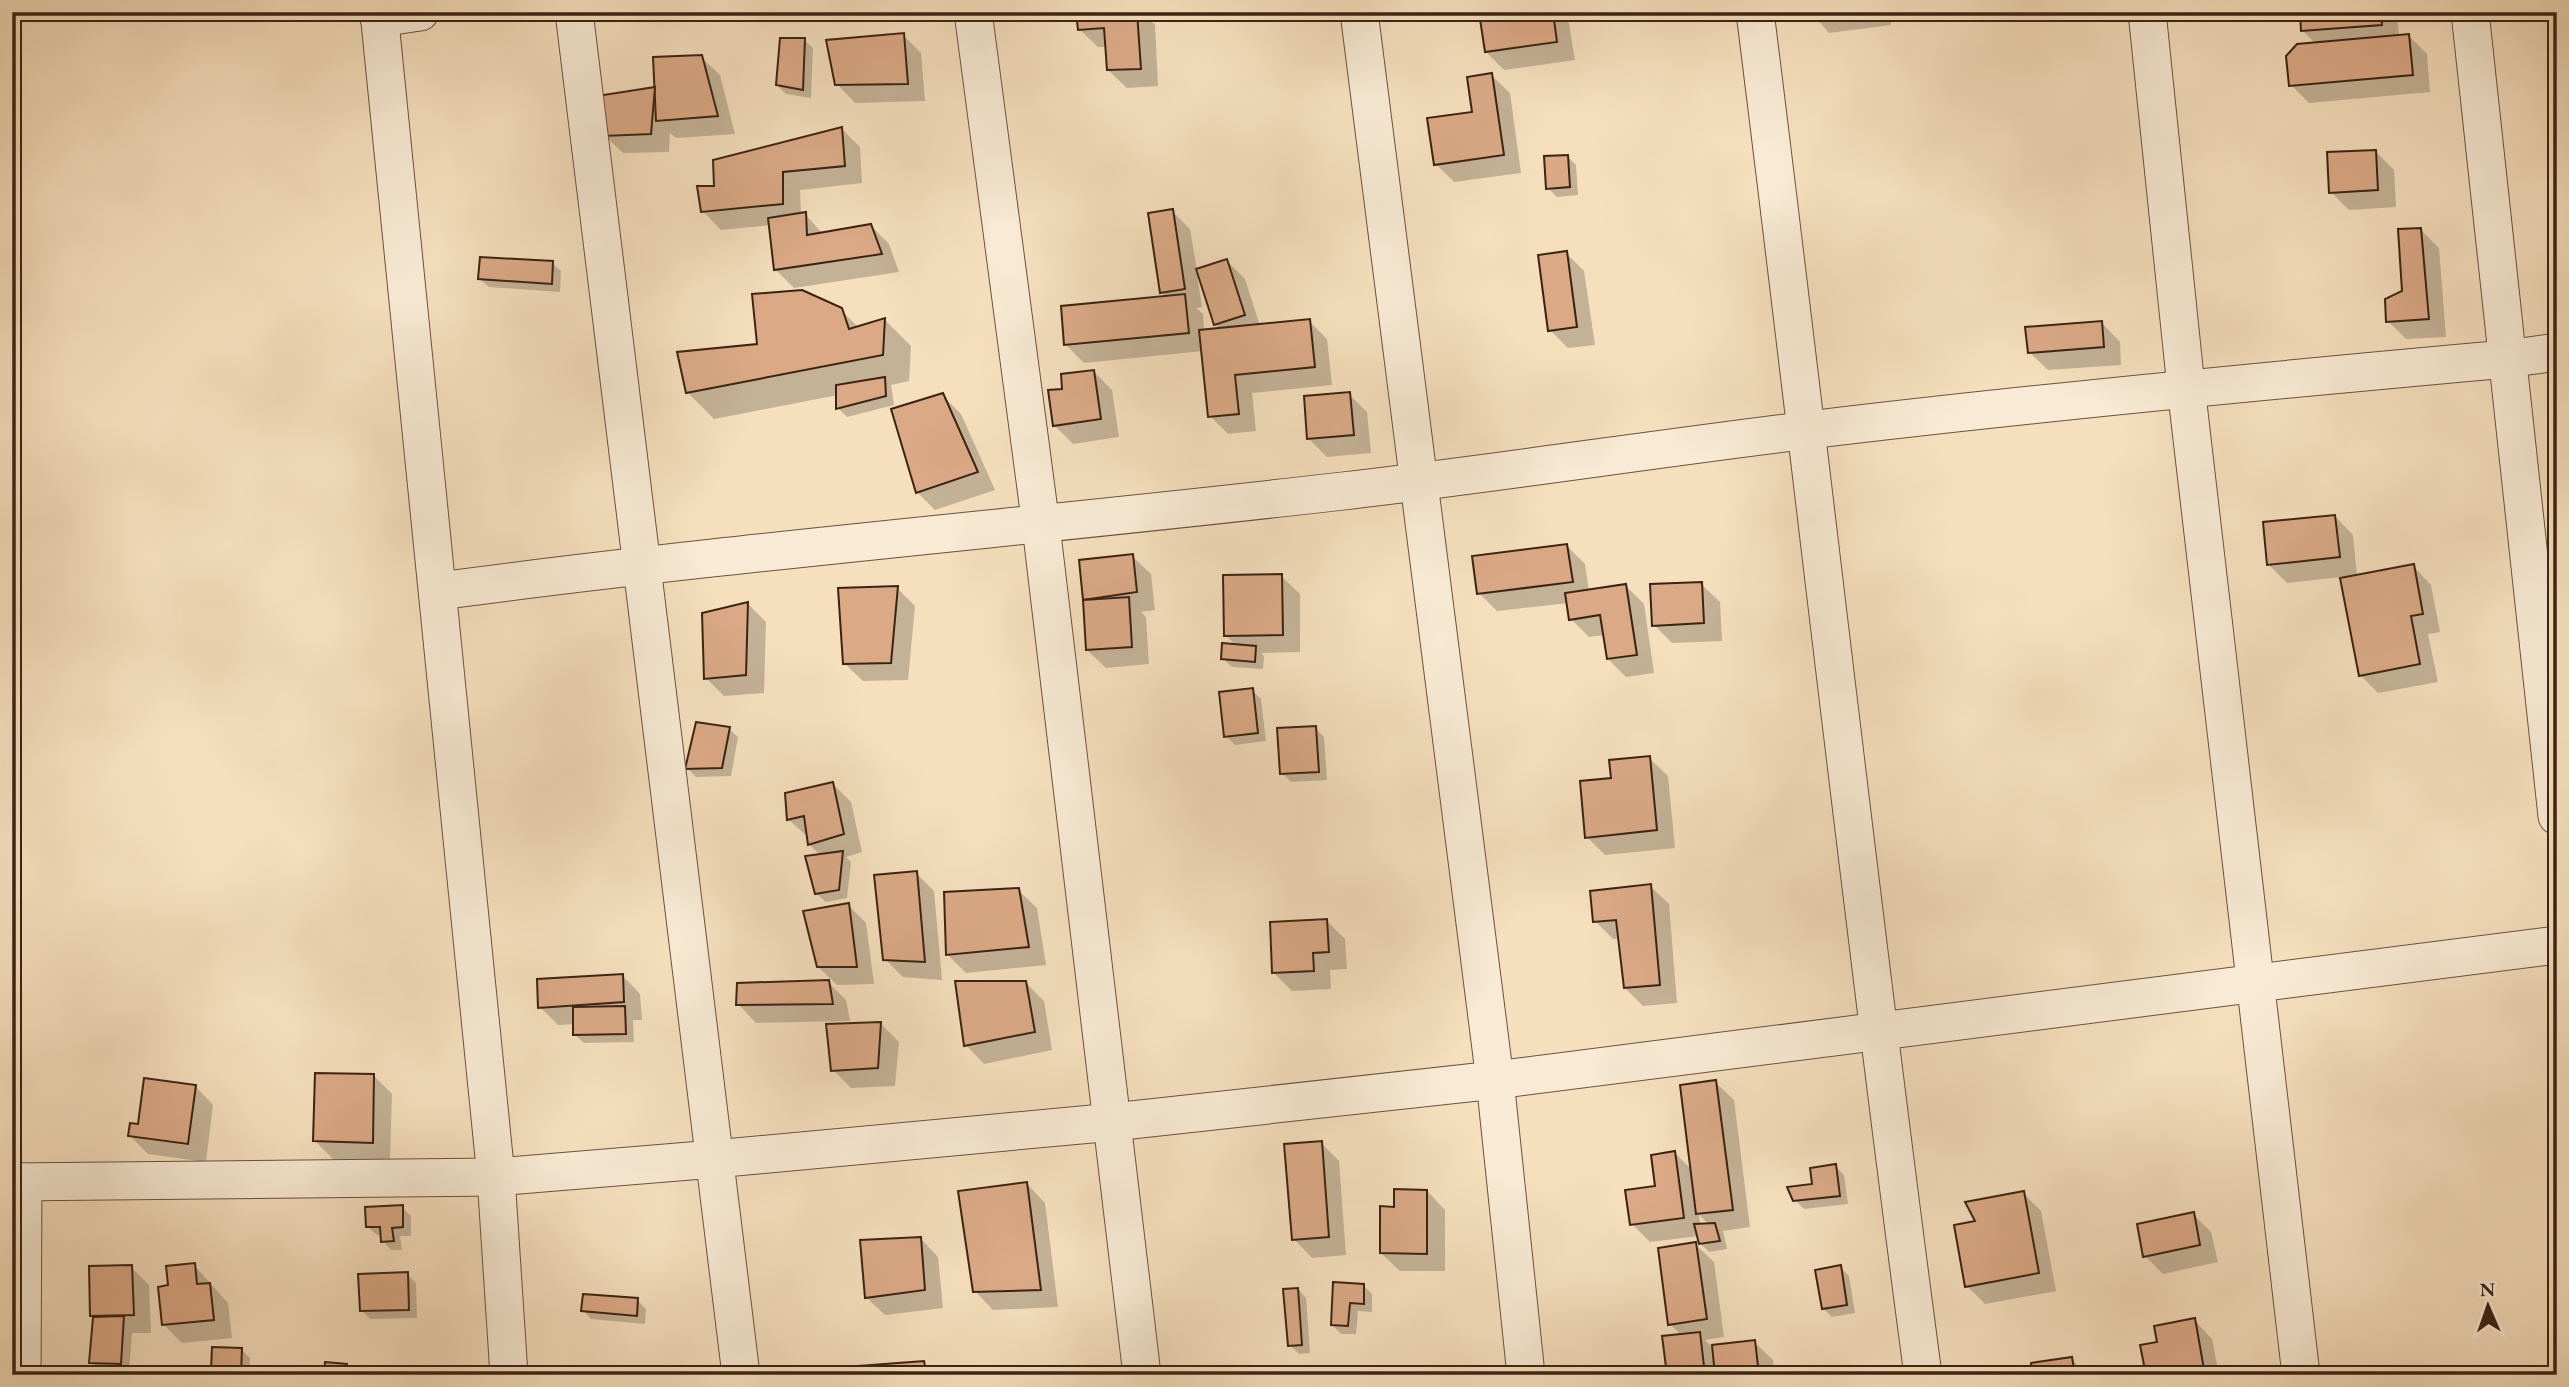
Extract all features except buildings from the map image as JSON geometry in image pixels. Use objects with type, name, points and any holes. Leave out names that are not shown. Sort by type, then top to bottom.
[{"type":"street","points":[[420,12],[379,15],[496,1177],[509,1375]]},
{"type":"street","points":[[574,12],[741,1375]]},
{"type":"street","points":[[973,12],[1041,526],[1142,1375]]},
{"type":"street","points":[[1359,12],[1495,1080],[1526,1375]]},
{"type":"street","points":[[1755,12],[1808,430],[1877,1031],[1923,1375]]},
{"type":"street","points":[[2147,12],[2186,387],[2301,1375]]},
{"type":"street","points":[[2470,12],[2557,816]]},
{"type":"street","points":[[439,591],[641,564],[1041,526],[1420,482],[1808,430],[2186,387],[2506,359],[2557,352]]},
{"type":"street","points":[[22,1375],[18,1182],[496,1177],[1113,1122],[1495,1080],[2557,945]]}]
